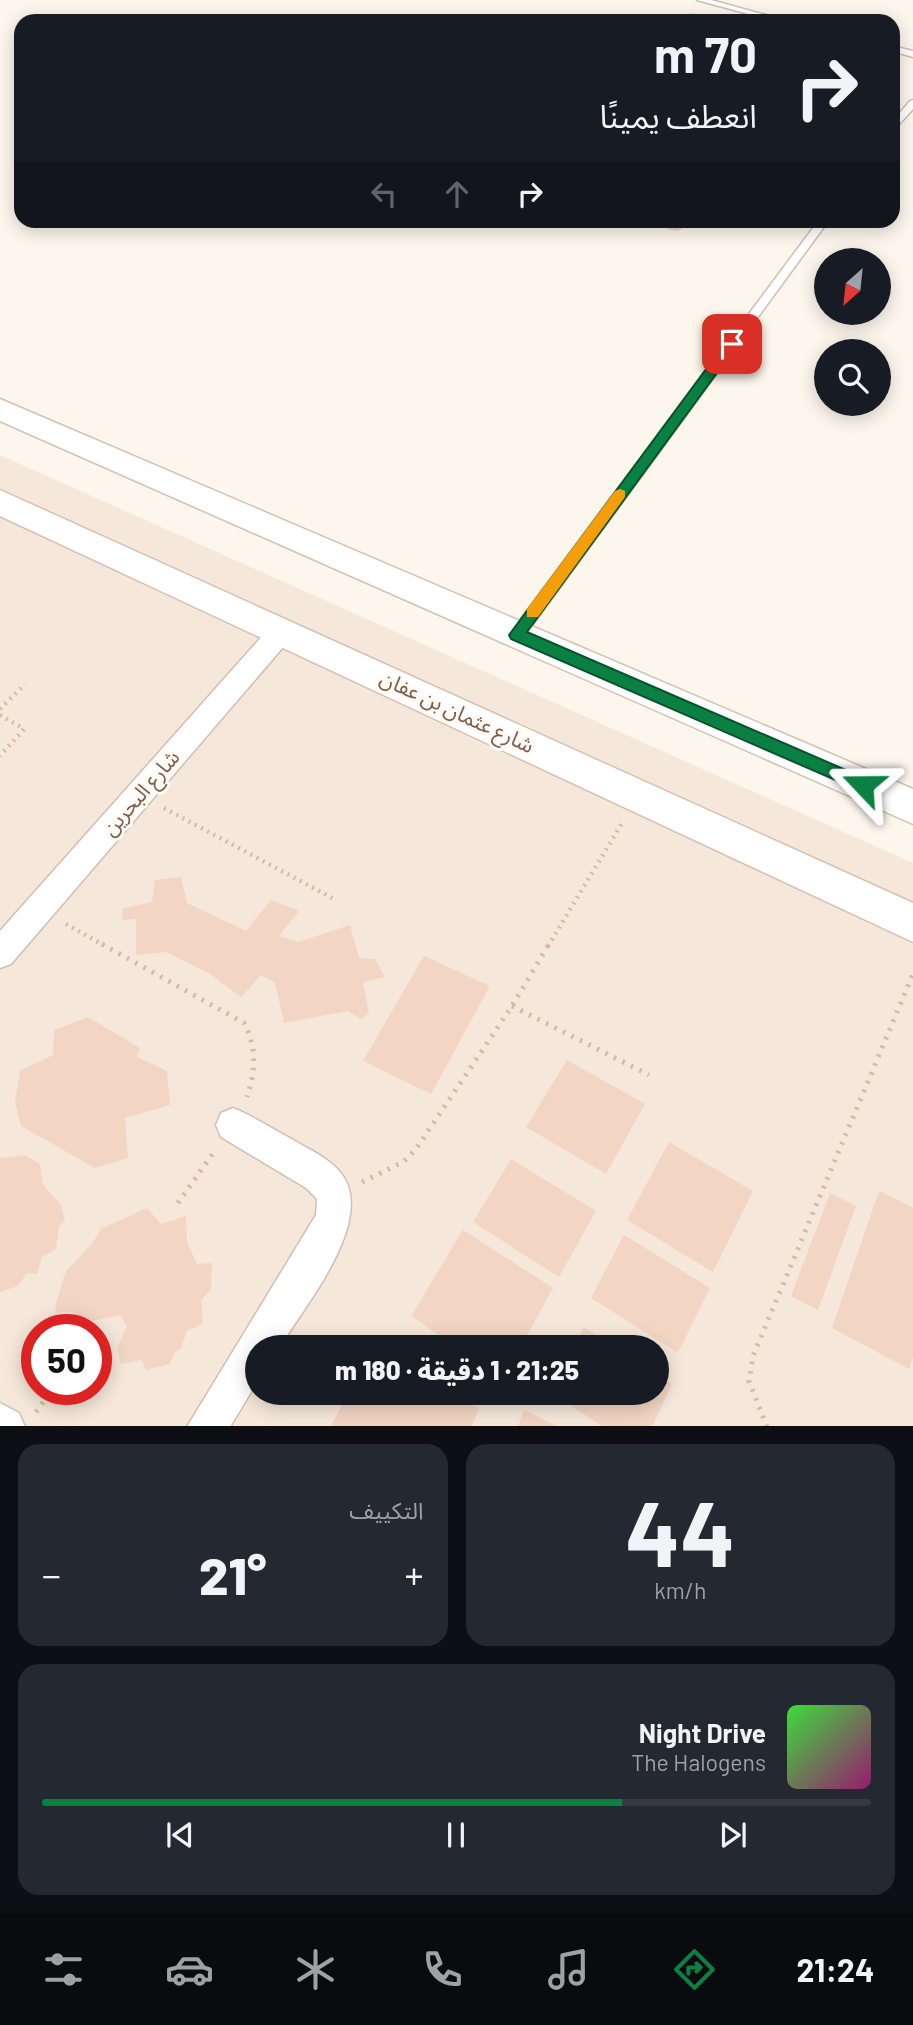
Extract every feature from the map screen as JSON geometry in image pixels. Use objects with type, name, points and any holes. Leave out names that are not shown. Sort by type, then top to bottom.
[{"type":"main road","points":[[0,410],[913,807]]},
{"type":"main road","name":"شارع عثمان بن عفان","points":[[0,502],[913,923]]},
{"type":"street","name":"شارع البحرين","points":[[0,954],[282,631]]},
{"type":"street","points":[[207,1426],[328,1233],[335,1204],[332,1189],[325,1177],[233,1125]]},
{"type":"street","points":[[0,1423],[5,1426]]},
{"type":"lane","points":[[701,0],[756,14]]},
{"type":"lane","points":[[900,120],[913,103]]},
{"type":"lane","points":[[517,635],[818,228]]},
{"type":"path","points":[[0,709],[24,684]]},
{"type":"path","points":[[0,715],[24,729],[0,756]]},
{"type":"path","points":[[139,795],[336,900]]},
{"type":"path","points":[[332,1189],[370,1180],[403,1162],[416,1149],[512,1006],[639,796]]},
{"type":"path","points":[[40,909],[244,1023],[254,1039],[254,1078],[233,1125],[178,1203]]},
{"type":"path","points":[[768,1426],[749,1381],[753,1356],[913,974]]},
{"type":"path","points":[[512,1006],[649,1075]]},
{"type":"shaded area","points":[[0,455],[913,863],[913,1426],[0,1426]]},
{"type":"building","points":[[181,877],[187,903],[246,931],[271,900],[299,911],[279,936],[298,942],[350,925],[359,958],[375,959],[385,977],[363,982],[369,1013],[361,1019],[348,1011],[284,1023],[275,983],[261,975],[241,997],[210,974],[166,952],[136,955],[136,919],[122,920],[123,908],[152,902],[155,880]]},
{"type":"building","points":[[424,956],[490,986],[431,1094],[363,1061]]},
{"type":"building","points":[[88,1017],[140,1048],[137,1057],[167,1071],[170,1105],[125,1118],[128,1158],[95,1168],[21,1126],[15,1102],[20,1071],[53,1055],[54,1030]]},
{"type":"building","points":[[567,1060],[645,1104],[606,1174],[526,1127]]},
{"type":"building","points":[[669,1142],[753,1191],[713,1272],[627,1220]]},
{"type":"building","points":[[25,1155],[40,1164],[43,1185],[61,1205],[65,1221],[59,1226],[56,1249],[42,1257],[37,1274],[27,1273],[18,1286],[0,1292],[0,1158]]},
{"type":"building","points":[[511,1159],[596,1211],[559,1277],[473,1222]]},
{"type":"building","points":[[879,1191],[913,1208],[913,1357],[909,1369],[832,1328]]},
{"type":"building","points":[[830,1193],[856,1206],[818,1310],[791,1296]]},
{"type":"building","points":[[147,1208],[161,1224],[186,1216],[187,1242],[197,1264],[212,1263],[211,1289],[201,1300],[203,1323],[187,1331],[181,1348],[174,1353],[170,1364],[146,1370],[142,1360],[121,1364],[117,1348],[127,1326],[120,1315],[73,1314],[73,1311],[57,1313],[55,1306],[66,1271],[92,1244],[101,1229]]},
{"type":"building","points":[[463,1230],[553,1288],[527,1335],[439,1335],[411,1316]]},
{"type":"building","points":[[624,1235],[710,1288],[678,1353],[669,1347],[669,1335],[650,1335],[591,1298]]},
{"type":"building","points":[[584,1327],[596,1335],[580,1335]]},
{"type":"building","points":[[342,1405],[472,1405],[479,1409],[471,1426],[331,1426]]},
{"type":"building","points":[[571,1405],[662,1405],[652,1426],[602,1426]]},
{"type":"building","points":[[524,1410],[557,1426],[518,1426]]},
{"type":"slow traffic","points":[[533,613],[620,494]]},
{"type":"route","points":[[732,344],[517,635],[863,785]]}]
